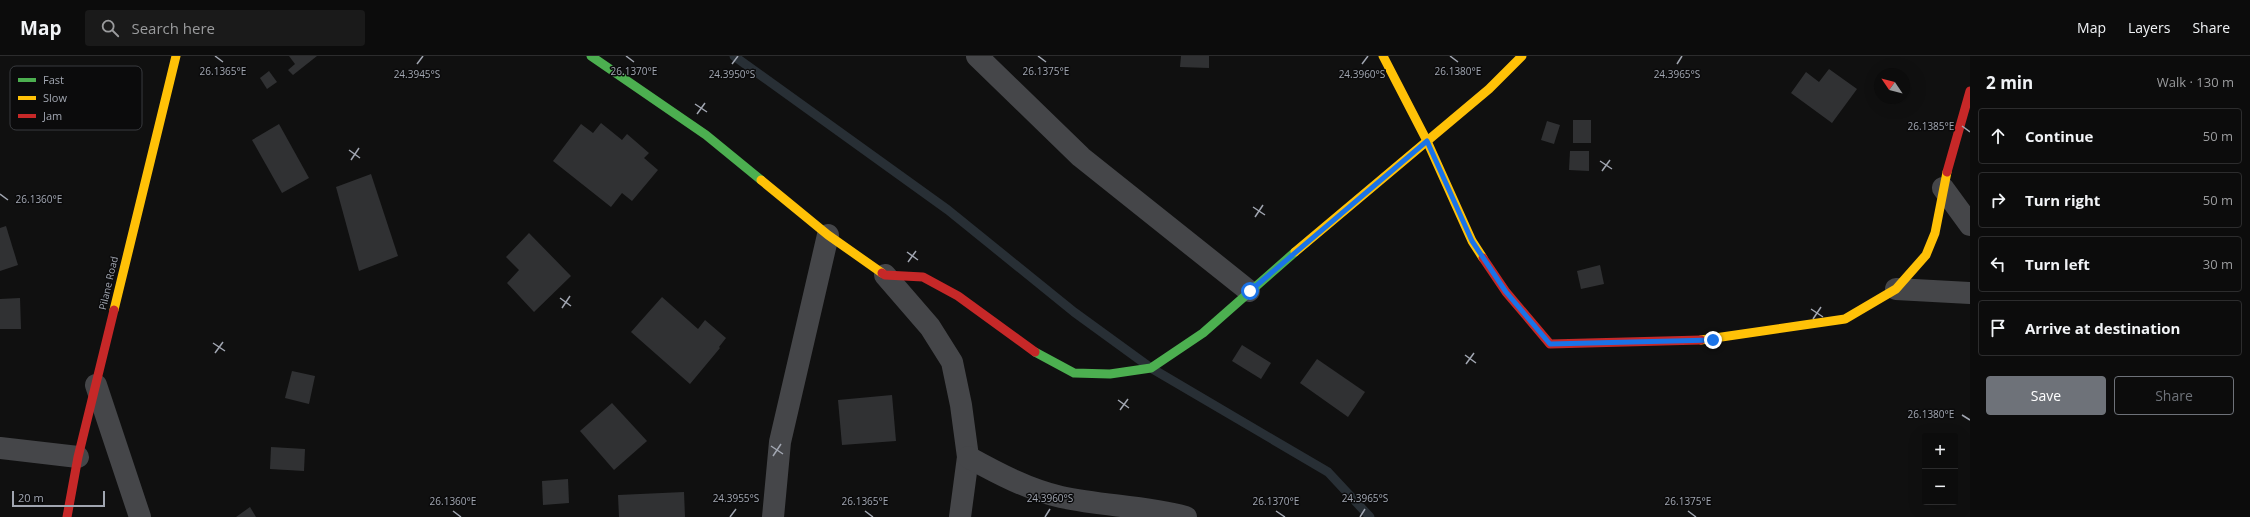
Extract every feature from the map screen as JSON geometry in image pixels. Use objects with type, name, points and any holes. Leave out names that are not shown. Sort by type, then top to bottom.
[{"type":"street","name":"Pilane Road","points":[[67,517],[78,457],[176,56]]},
{"type":"street","points":[[590,56],[706,135],[828,236],[885,275],[930,327],[952,362],[962,405],[968,457],[960,517]]},
{"type":"street","points":[[976,56],[1081,157],[1250,291]]},
{"type":"street","points":[[1383,56],[1427,141],[1472,241],[1506,292],[1550,344],[1713,340],[1830,322],[1845,319],[1896,289],[1926,255],[1935,233],[1943,188],[1970,91]]},
{"type":"street","points":[[885,275],[923,278],[958,296],[1036,352],[1074,373],[1110,374],[1151,368],[1203,333],[1250,291],[1489,89],[1522,56]]},
{"type":"street","points":[[1943,188],[1970,225]]},
{"type":"street","points":[[773,517],[780,442],[828,236]]},
{"type":"street","points":[[1896,289],[1970,293]]},
{"type":"street","points":[[96,385],[140,517]]},
{"type":"street","points":[[0,448],[78,457]]},
{"type":"street","points":[[968,457],[1010,479],[1060,497],[1160,510],[1186,517]]},
{"type":"building","points":[[289,56],[317,56],[293,75],[288,70],[295,64]]},
{"type":"building","points":[[1181,56],[1209,56],[1209,68],[1180,67]]},
{"type":"building","points":[[1829,69],[1857,89],[1832,123],[1791,93],[1806,72],[1819,82]]},
{"type":"building","points":[[269,71],[277,82],[267,89],[260,78]]},
{"type":"building","points":[[1573,120],[1591,120],[1591,143],[1573,143]]},
{"type":"building","points":[[1547,121],[1560,125],[1554,144],[1541,140]]},
{"type":"building","points":[[601,123],[622,140],[627,134],[649,153],[644,158],[658,170],[632,201],[622,193],[611,207],[553,161],[581,124],[593,133]]},
{"type":"building","points":[[279,124],[309,178],[282,193],[252,140]]},
{"type":"building","points":[[1570,151],[1589,151],[1589,171],[1569,170]]},
{"type":"building","points":[[371,174],[398,256],[359,271],[336,187]]},
{"type":"building","points":[[6,226],[18,265],[0,271],[0,228]]},
{"type":"building","points":[[529,233],[571,276],[534,312],[507,283],[519,270],[506,257]]},
{"type":"building","points":[[1600,265],[1604,284],[1581,289],[1577,271]]},
{"type":"building","points":[[662,297],[698,329],[705,320],[726,338],[719,347],[720,348],[690,384],[631,332]]},
{"type":"building","points":[[20,298],[21,329],[0,329],[0,299]]},
{"type":"building","points":[[1242,345],[1271,363],[1261,379],[1232,361]]},
{"type":"building","points":[[1317,359],[1365,392],[1348,417],[1300,383]]},
{"type":"building","points":[[292,371],[315,376],[309,404],[285,398]]},
{"type":"building","points":[[892,395],[896,441],[842,445],[838,400]]},
{"type":"building","points":[[612,403],[647,441],[614,470],[580,431]]},
{"type":"building","points":[[271,447],[305,449],[304,471],[270,469]]},
{"type":"building","points":[[568,479],[569,503],[543,505],[542,481]]},
{"type":"building","points":[[684,492],[685,517],[619,517],[618,495]]},
{"type":"building","points":[[250,507],[256,517],[236,517]]},
{"type":"waterway","points":[[734,56],[948,210],[1074,312],[1151,368],[1328,472],[1370,517]]},
{"type":"traffic: fast","points":[[591,56],[706,135],[761,180]]},
{"type":"traffic: fast","points":[[1035,352],[1074,373],[1110,374],[1151,368],[1203,333],[1295,252]]},
{"type":"traffic: slow","points":[[114,310],[176,56]]},
{"type":"traffic: slow","points":[[1383,56],[1427,141],[1472,241],[1483,258]]},
{"type":"traffic: slow","points":[[1295,252],[1489,89],[1522,56]]},
{"type":"traffic: slow","points":[[1701,340],[1845,319],[1896,289],[1926,255],[1935,233],[1947,172]]},
{"type":"traffic: slow","points":[[761,180],[828,235],[882,273]]},
{"type":"traffic: jam","points":[[1947,172],[1970,91]]},
{"type":"traffic: jam","points":[[1483,258],[1506,292],[1550,344],[1701,340]]},
{"type":"traffic: jam","points":[[882,273],[885,275],[923,277],[958,296],[1035,352]]},
{"type":"traffic: jam","points":[[67,517],[78,457],[114,310]]},
{"type":"route","points":[[1250,291],[1427,141],[1472,241],[1506,292],[1550,344],[1713,340]]}]
